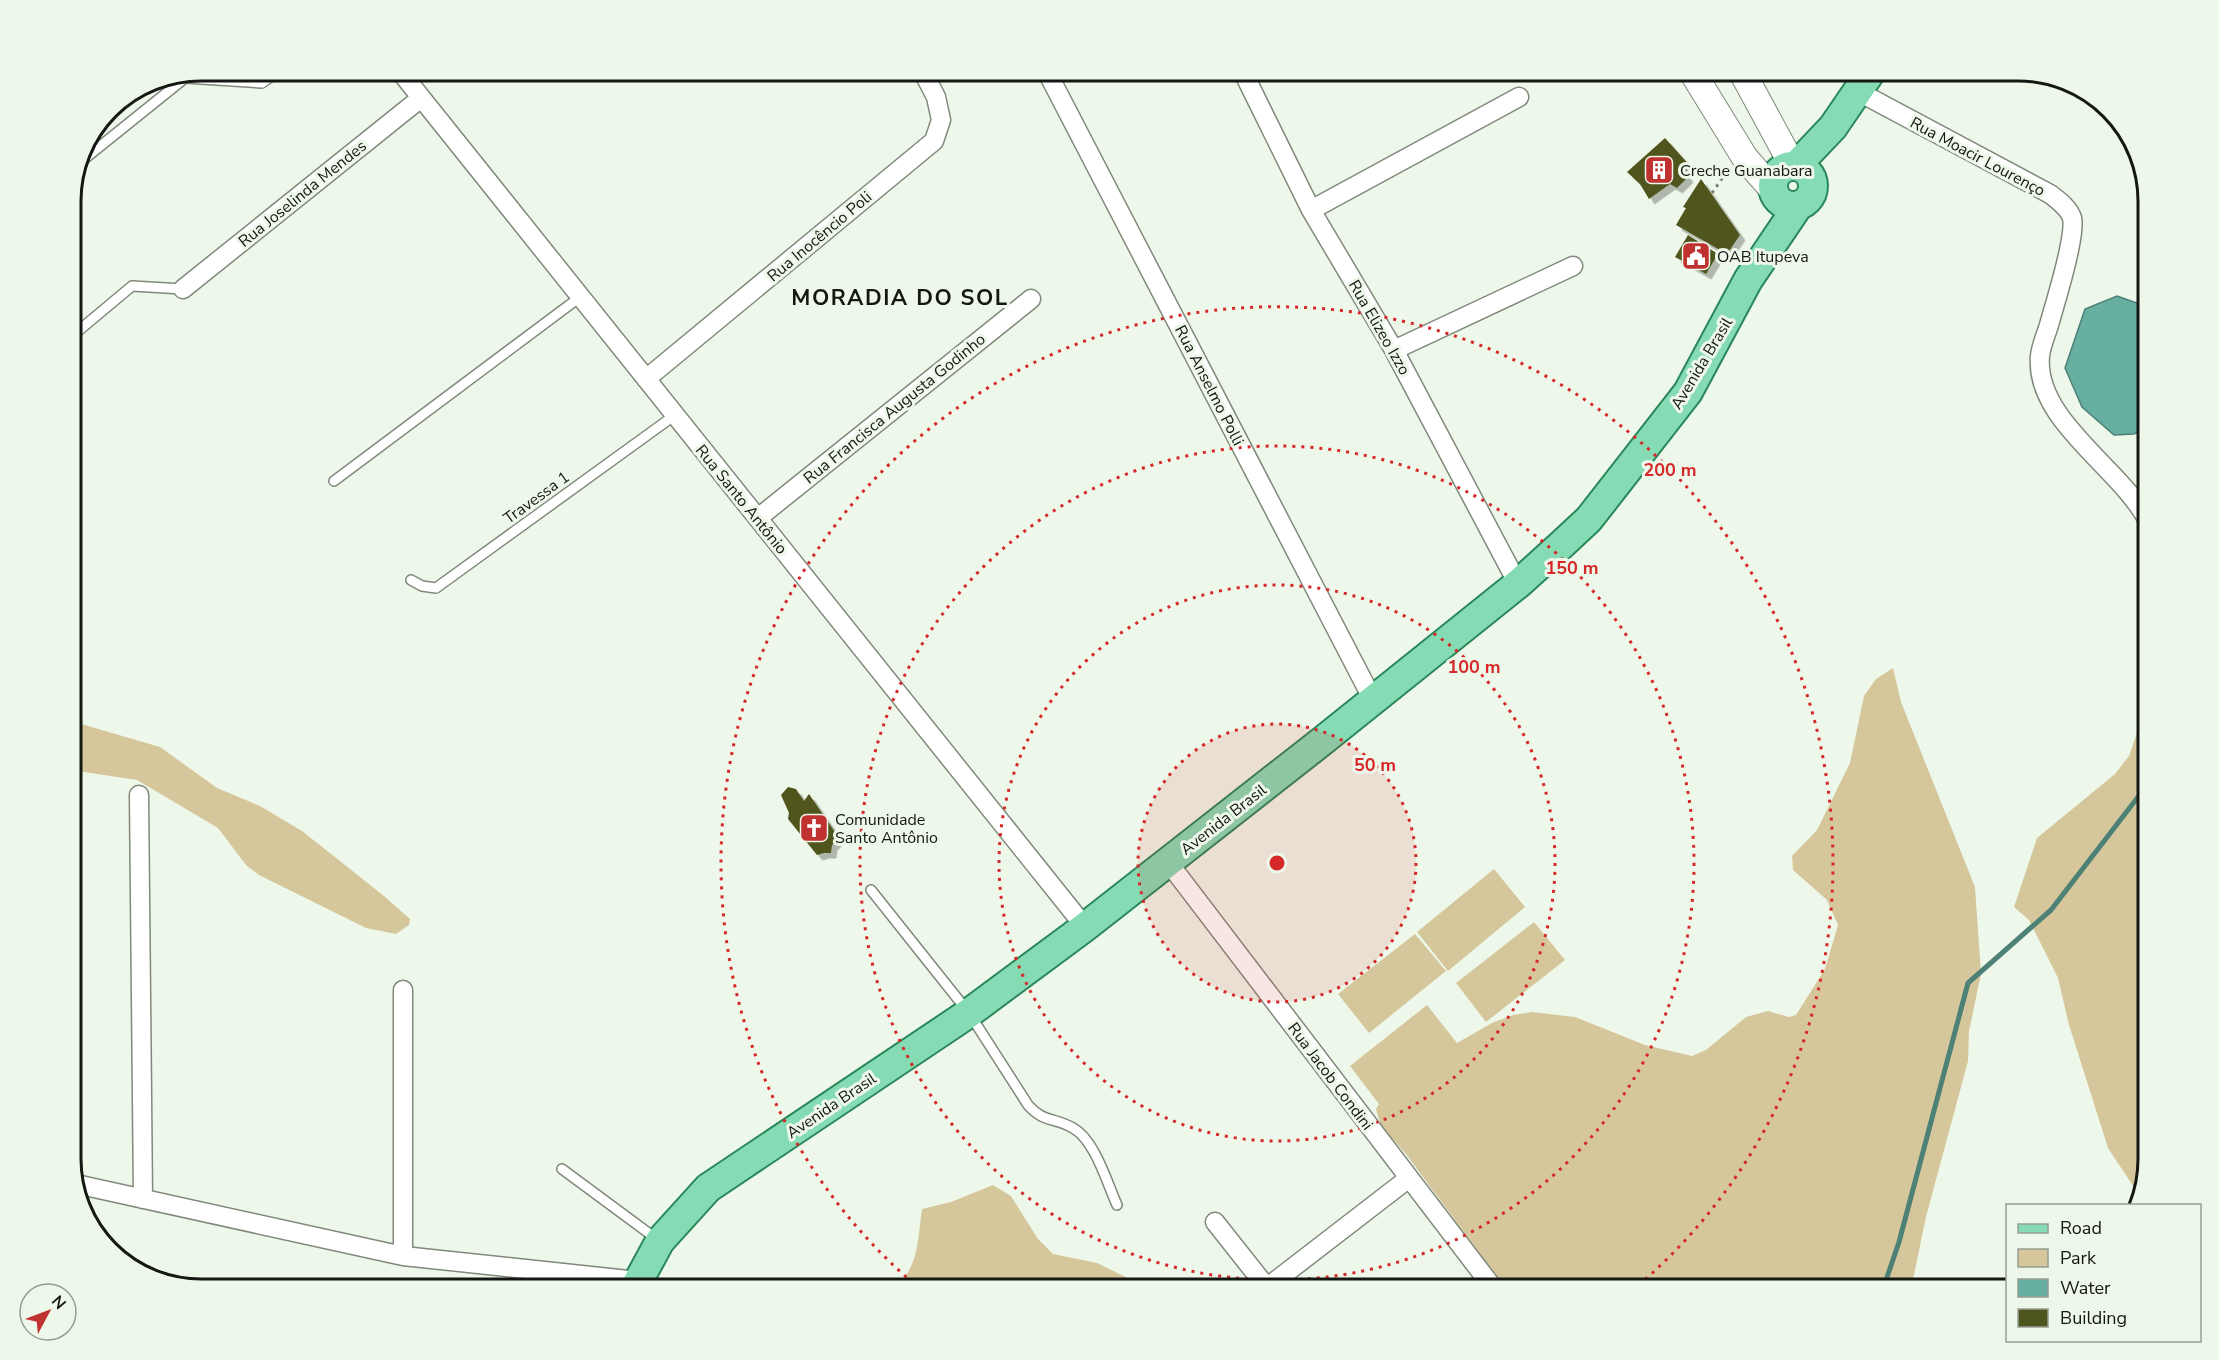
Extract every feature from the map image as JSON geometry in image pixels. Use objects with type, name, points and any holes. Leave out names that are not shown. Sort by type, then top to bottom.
[{"type":"main road","points":[[1698,81],[1745,158],[1791,185]]},
{"type":"main road","points":[[1746,81],[1791,185]]},
{"type":"main road","name":"Avenida Brasil","points":[[639,1279],[660,1241],[708,1188],[969,1013],[1086,927],[1518,584],[1589,519],[1688,392],[1748,280],[1791,185],[1866,81]]},
{"type":"street","name":"Rua Santo Antônio","points":[[408,81],[1086,927]]},
{"type":"street","name":"Rua Inocêncio Poli","points":[[646,379],[934,141],[941,120],[936,97],[928,81]]},
{"type":"street","name":"Rua Anselmo Polli","points":[[1052,81],[1373,700]]},
{"type":"street","name":"Rua Elizeo Izzo","points":[[1247,81],[1311,210],[1394,350],[1518,584]]},
{"type":"street","name":"Rua Moacir Lourenço","points":[[1866,81],[2050,194],[2063,204],[2072,218],[2072,236],[2064,275],[2040,356],[2042,377],[2049,398],[2060,417],[2077,438],[2128,490],[2138,506]]},
{"type":"street","points":[[1311,210],[1519,97]]},
{"type":"street","name":"Rua Joselinda Mendes","points":[[183,289],[421,98]]},
{"type":"street","points":[[1394,350],[1573,266]]},
{"type":"street","name":"Rua Francisca Augusta Godinho","points":[[758,518],[1031,298]]},
{"type":"street","points":[[139,795],[143,1199]]},
{"type":"street","name":"Rua Jacob Condini","points":[[1168,862],[1486,1279]]},
{"type":"street","points":[[403,990],[403,1256]]},
{"type":"street","points":[[1280,1279],[1409,1178]]},
{"type":"street","points":[[84,1186],[403,1256],[588,1279]]},
{"type":"street","points":[[1215,1222],[1259,1279]]},
{"type":"lane","points":[[240,81],[262,83],[265,81]]},
{"type":"lane","points":[[91,153],[175,84]]},
{"type":"lane","points":[[81,328],[132,286],[183,289]]},
{"type":"lane","points":[[334,481],[580,297]]},
{"type":"lane","name":"Travessa 1","points":[[411,580],[422,586],[436,588],[675,415]]},
{"type":"lane","points":[[871,890],[969,1013],[1036,1115],[1045,1119],[1058,1120],[1075,1129],[1089,1142],[1117,1205]]},
{"type":"lane","points":[[562,1169],[660,1241]]},
{"type":"path","points":[[1712,193],[1731,166]]},
{"type":"green space","points":[[1893,668],[1901,702],[1975,887],[1981,974],[1969,1031],[1968,1061],[1926,1217],[1913,1279],[1499,1279],[1406,1154],[1381,1126],[1376,1109],[1379,1104],[1350,1066],[1427,1005],[1457,1043],[1492,1023],[1513,1015],[1532,1012],[1575,1017],[1645,1045],[1692,1056],[1706,1050],[1746,1017],[1768,1011],[1789,1017],[1796,1015],[1825,969],[1838,925],[1827,900],[1793,870],[1792,856],[1817,830],[1850,763],[1864,696],[1876,679]]},
{"type":"green space","points":[[81,724],[160,747],[217,788],[260,806],[302,831],[384,896],[410,919],[409,925],[396,934],[366,928],[259,875],[246,865],[218,828],[137,780],[81,772]]},
{"type":"green space","points":[[2138,730],[2138,1159],[2134,1188],[2108,1148],[2069,1025],[2058,978],[2029,920],[2014,907],[2037,838],[2115,774],[2129,756]]},
{"type":"green space","points":[[1494,869],[1525,907],[1448,971],[1417,932]]},
{"type":"green space","points":[[1534,922],[1565,960],[1486,1022],[1456,983]]},
{"type":"green space","points":[[1415,934],[1446,971],[1369,1033],[1338,994]]},
{"type":"green space","points":[[993,1185],[1011,1196],[1038,1239],[1053,1254],[1097,1263],[1130,1279],[903,1279],[913,1263],[922,1209],[951,1202]]},
{"type":"water","points":[[2117,296],[2138,303],[2138,432],[2134,434],[2114,435],[2082,407],[2065,368],[2085,309]]},
{"type":"building","name":"Creche Guanabara","points":[[1665,138],[1691,167],[1684,172],[1688,177],[1677,188],[1670,184],[1649,199],[1640,184],[1627,172]]},
{"type":"building","points":[[1701,179],[1740,235],[1727,254],[1676,225],[1686,208],[1683,207]]},
{"type":"building","name":"OAB Itupeva","points":[[1688,235],[1718,254],[1706,274],[1675,257]]},
{"type":"building","name":"Comunidade Santo Antônio","points":[[788,787],[796,789],[804,801],[809,794],[839,838],[832,845],[831,853],[817,855],[788,819],[789,813],[781,795]]},
{"type":"waterway","points":[[1886,1279],[1899,1242],[1968,983],[2051,910],[2138,797]]},
{"type":"place","name":"Creche Guanabara","points":[[1659,170]]},
{"type":"place","name":"OAB Itupeva","points":[[1696,256]]},
{"type":"place","name":"Comunidade Santo Antônio","points":[[814,828]]},
{"type":"district","name":"MORADIA DO SOL","points":[[900,297]]}]
